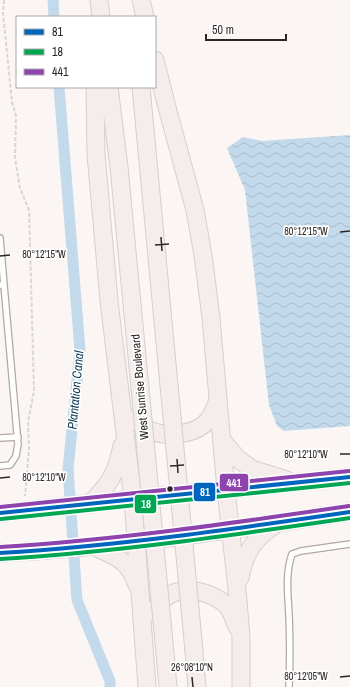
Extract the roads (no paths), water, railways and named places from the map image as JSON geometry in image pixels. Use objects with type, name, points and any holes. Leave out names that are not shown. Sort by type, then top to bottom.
[{"type":"main road","points":[[93,0],[93,16]]},
{"type":"main road","points":[[98,0],[101,16]]},
{"type":"main road","points":[[133,0],[134,16]]},
{"type":"main road","points":[[140,0],[145,16]]},
{"type":"main road","points":[[156,64],[195,210],[203,255],[211,318],[226,490],[237,589],[241,687]]},
{"type":"main road","points":[[95,88],[96,154],[109,301],[137,542],[147,687]]},
{"type":"main road","name":"West Sunrise Boulevard","points":[[109,88],[119,167],[168,687]]},
{"type":"main road","points":[[141,88],[197,687]]},
{"type":"main road","points":[[120,395],[132,418],[150,430],[167,435],[191,433],[202,426],[214,411],[218,399]]},
{"type":"main road","points":[[90,504],[111,481],[118,465],[125,436]]},
{"type":"main road","points":[[222,440],[238,459],[252,469],[293,482]]},
{"type":"main road","points":[[0,513],[350,477]]},
{"type":"main road","points":[[0,553],[38,552],[95,547],[231,530],[350,512]]},
{"type":"main road","points":[[237,589],[242,564],[249,550],[261,534],[280,522]]},
{"type":"main road","points":[[95,547],[121,560],[132,572],[140,593]]},
{"type":"main road","points":[[143,634],[152,612],[166,598],[179,591],[198,590],[216,598],[229,608],[240,637]]},
{"type":"lane","points":[[0,238],[2,285],[18,437],[16,456],[10,465],[0,466]]},
{"type":"lane","points":[[0,438],[18,437]]},
{"type":"lane","points":[[289,687],[290,659],[287,579],[288,564],[292,554],[301,551],[350,544]]},
{"type":"water","points":[[350,135],[350,426],[284,431],[277,426],[269,405],[245,190],[227,148],[243,137],[262,141]]},
{"type":"waterway","name":"Plantation Canal","points":[[53,0],[54,16]]},
{"type":"waterway","name":"Plantation Canal","points":[[59,88],[80,350],[68,469],[77,600],[110,681],[110,687]]}]
